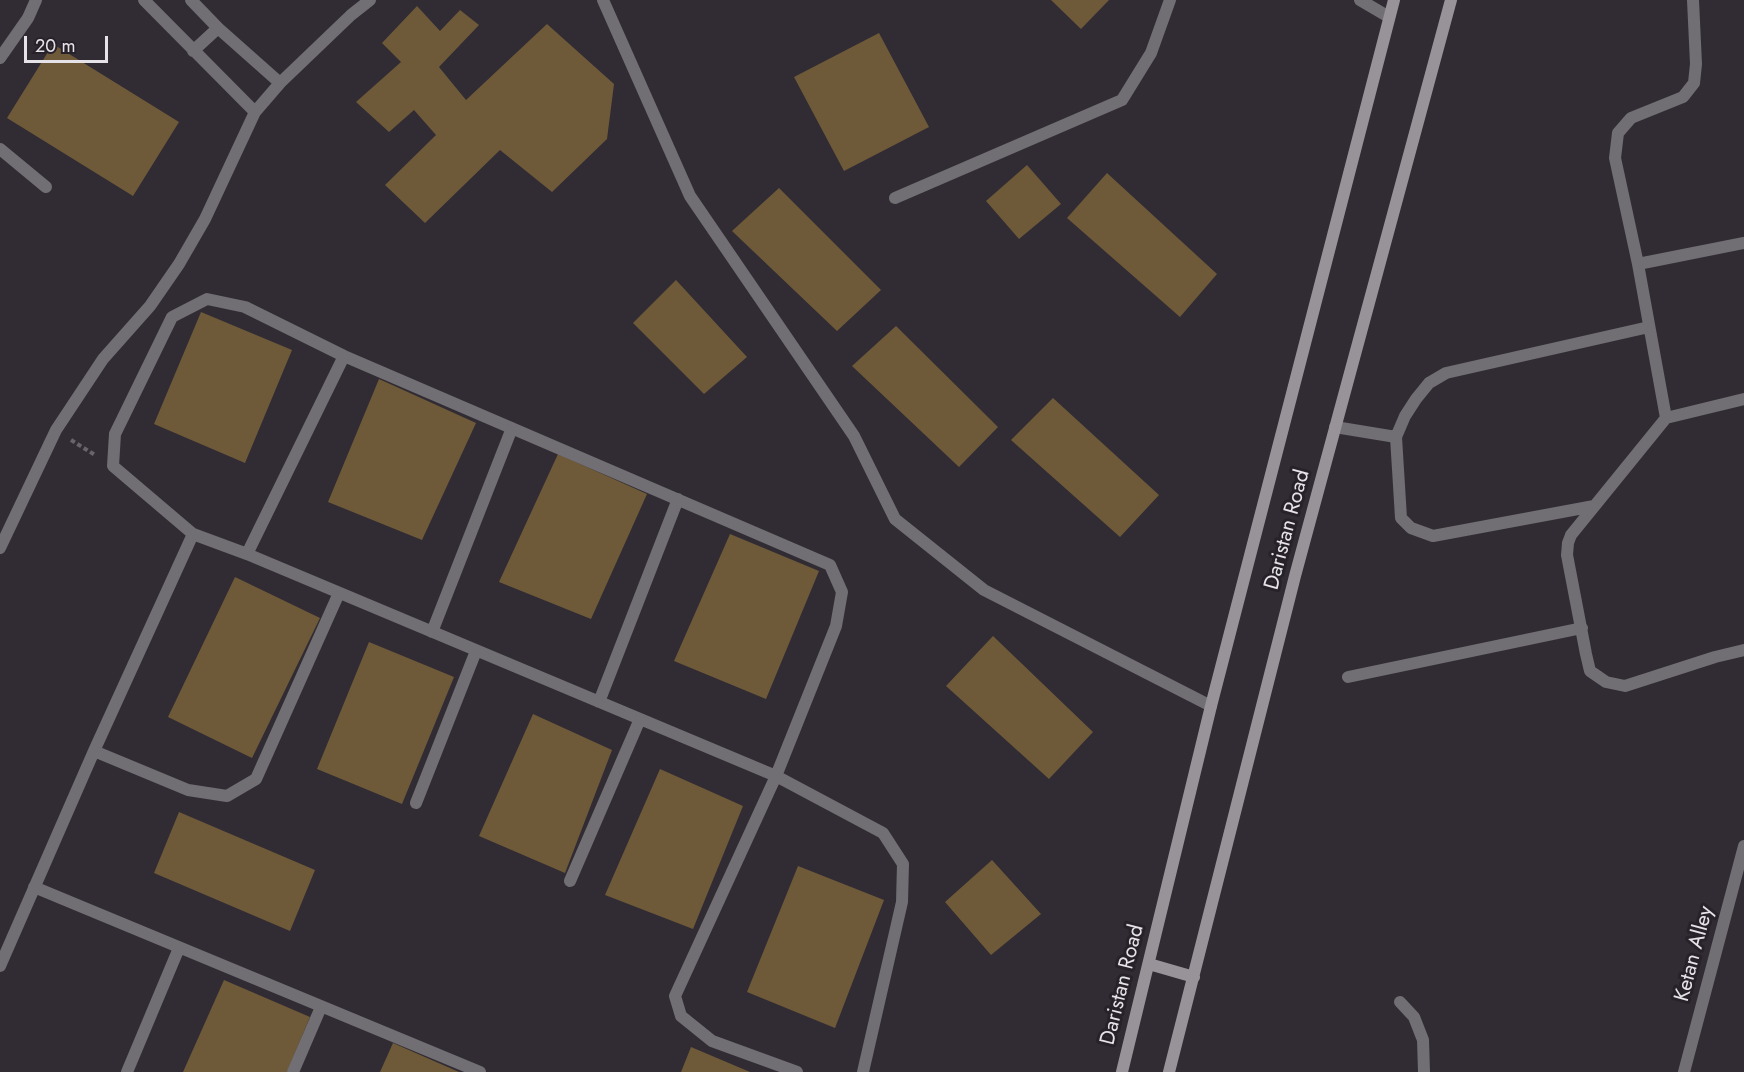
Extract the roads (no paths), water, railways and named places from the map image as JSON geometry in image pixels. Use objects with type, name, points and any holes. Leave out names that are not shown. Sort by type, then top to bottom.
[{"type":"main road","name":"Daristan Road","points":[[1122,1072],[1211,706],[1394,0]]},
{"type":"main road","name":"Daristan Road","points":[[1169,1072],[1335,427],[1451,0]]},
{"type":"main road","points":[[1149,964],[1194,977]]},
{"type":"street","points":[[0,58],[28,18],[36,0]]},
{"type":"street","points":[[144,0],[255,112]]},
{"type":"street","points":[[191,0],[218,28],[280,83]]},
{"type":"street","points":[[0,548],[56,430],[103,359],[150,306],[179,264],[205,219],[255,112],[280,83],[351,15],[370,0]]},
{"type":"street","points":[[603,0],[690,196],[854,436],[895,519],[984,590],[1211,706]]},
{"type":"street","points":[[895,198],[1122,100],[1151,53],[1170,0]]},
{"type":"street","points":[[1360,0],[1389,17]]},
{"type":"street","points":[[1666,418],[1638,264],[1615,158],[1618,133],[1631,118],[1683,97],[1694,83],[1696,64],[1693,0]]},
{"type":"street","points":[[194,51],[218,28]]},
{"type":"street","points":[[0,149],[46,187]]},
{"type":"street","points":[[1638,264],[1744,243]]},
{"type":"street","points":[[797,1072],[712,1041],[681,1016],[675,996],[776,776],[836,626],[842,592],[830,565],[344,356],[245,307],[207,299],[172,317],[115,434],[113,466],[193,534],[246,554],[776,776],[883,833],[903,864],[902,902],[862,1072]]},
{"type":"street","points":[[1594,506],[1433,536],[1411,528],[1401,518],[1396,437],[1405,416],[1416,399],[1429,383],[1446,373],[1649,327]]},
{"type":"street","points":[[246,554],[344,356]]},
{"type":"street","points":[[1744,399],[1666,418],[1571,535],[1567,555],[1590,671],[1606,682],[1625,686],[1714,657],[1744,650]]},
{"type":"street","points":[[1335,427],[1396,437]]},
{"type":"street","points":[[432,632],[512,428]]},
{"type":"street","points":[[599,702],[678,499]]},
{"type":"street","points":[[0,966],[94,751],[193,534]]},
{"type":"street","points":[[94,751],[188,790],[227,796],[256,779],[339,593]]},
{"type":"street","points":[[1348,677],[1582,628]]},
{"type":"street","points":[[417,803],[476,651]]},
{"type":"street","points":[[570,881],[640,719]]},
{"type":"street","name":"Ketan Alley","points":[[1684,1072],[1744,846]]},
{"type":"street","points":[[34,887],[480,1072]]},
{"type":"street","points":[[126,1072],[179,948]]},
{"type":"street","points":[[1400,1002],[1414,1017],[1424,1040],[1424,1072]]},
{"type":"street","points":[[293,1072],[321,1007]]}]
